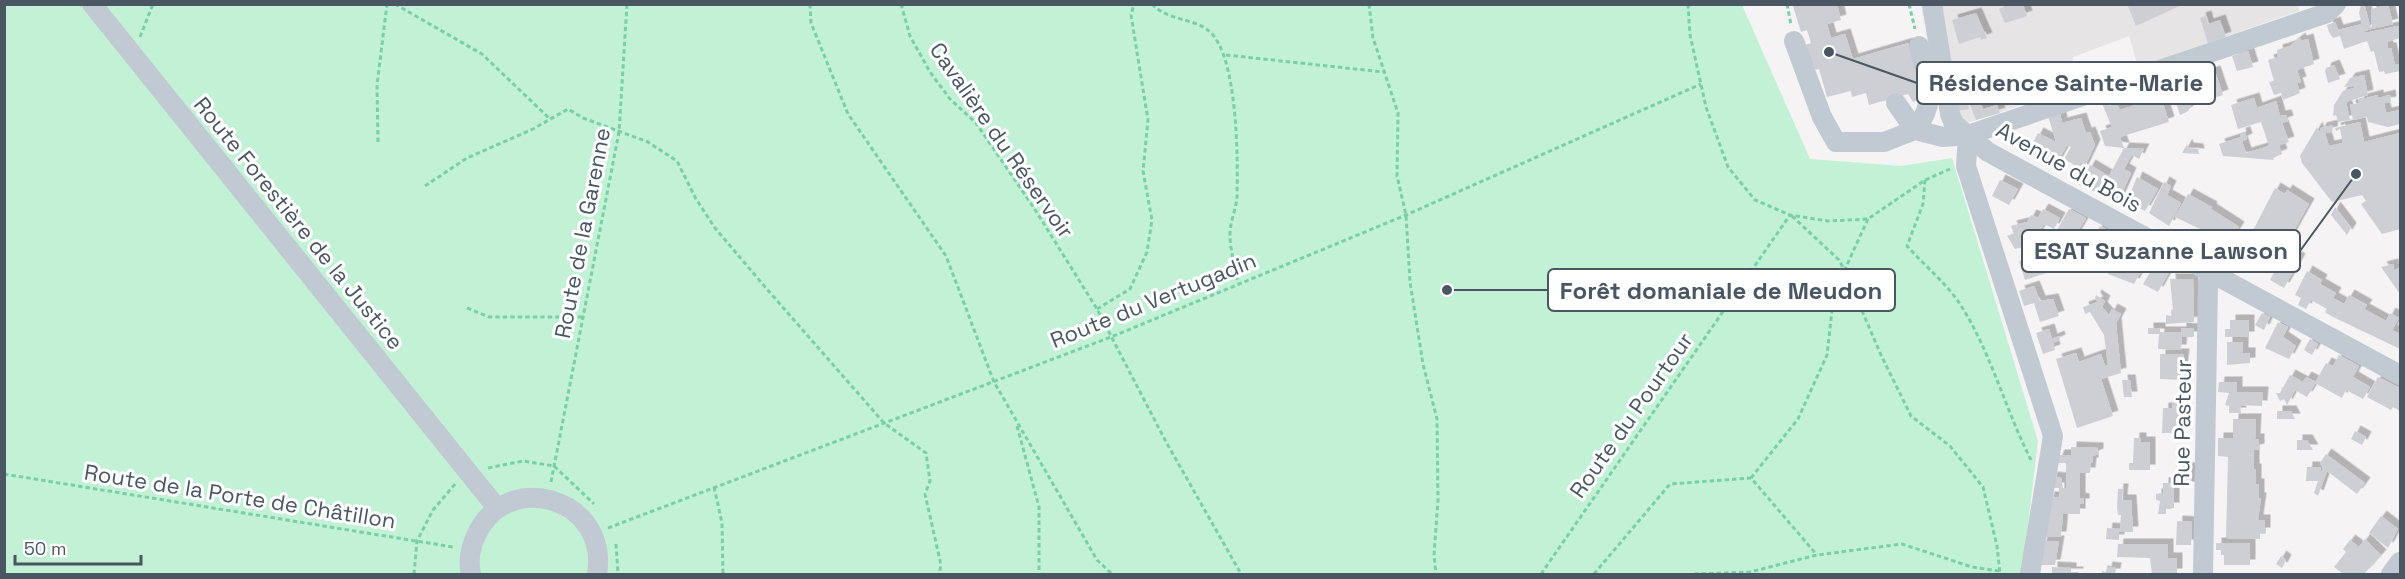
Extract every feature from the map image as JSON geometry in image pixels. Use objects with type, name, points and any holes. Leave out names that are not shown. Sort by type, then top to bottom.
[{"type":"street","name":"Route Forestière de la Justice","points":[[92,4],[497,508]]},
{"type":"street","name":"Avenue du Bois","points":[[1932,4],[1950,114],[1954,124],[1988,152],[2400,375]]},
{"type":"street","points":[[1896,103],[1915,130],[1944,137],[1968,135],[2332,9]]},
{"type":"street","points":[[1794,41],[1822,117],[1836,142],[1884,142],[1915,130],[1927,115],[1931,101],[1918,46]]},
{"type":"street","points":[[1968,135],[1966,165],[2053,436],[2030,574]]},
{"type":"street","name":"Rue Pasteur","points":[[2203,574],[2208,284],[2213,273]]},
{"type":"street","points":[[471,574],[470,550],[479,527],[497,508],[521,498],[546,498],[566,505],[582,518],[593,535],[598,556],[597,574]]},
{"type":"street","points":[[2391,574],[2400,562]]},
{"type":"path","points":[[132,54],[153,4]]},
{"type":"path","points":[[378,142],[377,85],[387,4]]},
{"type":"path","points":[[395,4],[482,54],[550,119]]},
{"type":"path","name":"Route de la Garenne","points":[[554,466],[619,132],[627,4]]},
{"type":"path","points":[[810,4],[810,23],[848,114],[946,256],[994,382],[1097,560],[1112,574]]},
{"type":"path","name":"Cavalière du Réservoir","points":[[901,4],[910,36],[930,72],[950,99],[976,123],[1034,208],[1097,309],[1241,574]]},
{"type":"path","points":[[1097,309],[1130,289],[1147,252],[1152,220],[1143,171],[1148,120],[1131,15],[1134,4]]},
{"type":"path","points":[[1152,4],[1160,13],[1209,31],[1226,55],[1231,81],[1237,199],[1230,236],[1238,283]]},
{"type":"path","points":[[1370,4],[1373,38],[1398,113],[1397,176],[1406,215],[1410,282],[1423,364],[1437,419],[1438,500],[1434,555],[1436,574]]},
{"type":"path","points":[[1688,4],[1690,35],[1701,84],[1720,147],[1738,182],[1755,201],[1791,215],[1828,220],[1868,219]]},
{"type":"path","points":[[1909,4],[1918,46]]},
{"type":"path","points":[[1226,55],[1383,72]]},
{"type":"path","name":"Route du Vertugadin","points":[[610,527],[1111,337],[1406,215],[1701,84]]},
{"type":"path","points":[[424,186],[467,159],[568,109],[619,132],[648,142],[677,161],[696,200],[715,228],[884,423],[926,453],[930,481],[925,494],[941,565],[939,574]]},
{"type":"path","points":[[1594,574],[1670,484],[1751,478],[1798,419],[1827,355],[1834,293],[1868,219],[1925,180],[1947,170],[1966,165]]},
{"type":"path","points":[[1925,180],[1923,204],[1907,246],[1959,303],[1992,367],[2032,462]]},
{"type":"path","points":[[1694,574],[1750,572],[1817,555],[1902,544],[1972,567],[2000,573],[1997,546],[1983,488],[1950,446],[1911,416],[1839,260],[1791,215]]},
{"type":"path","name":"Route du Pourtour","points":[[1541,574],[1791,215]]},
{"type":"path","points":[[467,308],[489,317],[583,317]]},
{"type":"path","points":[[1016,421],[1039,507],[1039,574]]},
{"type":"path","name":"Route de la Porte de Châtillon","points":[[4,474],[470,550]]},
{"type":"path","points":[[1751,478],[1817,555]]},
{"type":"path","points":[[714,487],[722,523],[723,574]]},
{"type":"path","points":[[414,574],[417,541]]},
{"type":"shaded area","points":[[2298,4],[2299,11],[2138,67],[2129,36],[2073,57],[2069,89],[1947,130],[1942,116],[1921,5]]},
{"type":"green space","points":[[5,5],[1742,5],[1810,159],[1901,166],[1952,158],[2038,441],[2022,574],[5,574]]},
{"type":"building","points":[[1837,4],[1841,20],[1827,24],[1831,38],[1845,34],[1853,59],[1908,43],[1922,92],[1921,98],[1913,102],[1908,94],[1869,105],[1866,93],[1852,97],[1851,91],[1827,97],[1819,69],[1812,70],[1805,45],[1811,43],[1807,30],[1801,32],[1793,6]]},
{"type":"building","points":[[2002,4],[2023,4],[2027,16],[2005,23],[1999,9],[2004,7]]},
{"type":"building","points":[[2127,4],[2184,4],[2136,26]]},
{"type":"building","points":[[2361,5],[2365,7],[2371,29],[2364,31],[2365,33],[2398,26],[2400,38],[2387,42],[2388,48],[2391,48],[2395,65],[2400,64],[2400,71],[2385,74],[2384,71],[2379,72],[2374,51],[2371,52],[2367,41],[2344,49],[2340,36],[2333,38],[2329,32],[2327,25],[2335,22],[2338,30],[2362,24],[2359,13]]},
{"type":"building","points":[[2388,5],[2393,24],[2372,29],[2371,9]]},
{"type":"building","points":[[1976,13],[1987,38],[1981,40],[1980,37],[1959,44],[1952,20]]},
{"type":"building","points":[[2206,16],[2208,24],[2220,20],[2226,37],[2208,43],[2200,18]]},
{"type":"building","points":[[2300,38],[2301,41],[2308,39],[2314,64],[2297,70],[2301,82],[2297,83],[2300,93],[2283,100],[2281,93],[2274,95],[2269,82],[2274,81],[2268,60],[2278,57],[2277,50],[2290,46]]},
{"type":"building","points":[[2248,51],[2253,67],[2237,71],[2232,56]]},
{"type":"building","points":[[2334,65],[2340,79],[2328,83],[2326,68]]},
{"type":"building","points":[[2194,68],[2197,77],[2215,71],[2223,95],[2205,101],[2203,95],[2189,100],[2191,107],[2180,115],[2170,84],[2189,79],[2187,71]]},
{"type":"building","points":[[2364,75],[2368,95],[2346,102],[2350,120],[2338,122],[2336,115],[2333,116],[2334,105],[2343,91],[2354,88],[2354,86],[2344,87],[2350,78]]},
{"type":"building","points":[[2146,84],[2152,103],[2162,100],[2169,122],[2120,137],[2124,148],[2105,146],[2100,131],[2112,127],[2100,99],[2108,97],[2110,106],[2117,104],[2120,110],[2133,106],[2128,90]]},
{"type":"building","points":[[1966,95],[1969,109],[1958,111],[1955,97]]},
{"type":"building","points":[[2378,95],[2378,98],[2390,95],[2391,102],[2384,103],[2386,113],[2400,110],[2400,124],[2388,127],[2368,122],[2367,117],[2353,120],[2350,105],[2359,103],[2358,100]]},
{"type":"building","points":[[2254,98],[2257,108],[2276,101],[2280,116],[2286,115],[2288,121],[2282,123],[2289,142],[2279,145],[2282,154],[2273,158],[2274,160],[2223,156],[2219,144],[2241,137],[2240,133],[2245,132],[2247,139],[2242,141],[2246,153],[2269,146],[2261,122],[2238,129],[2231,105]]},
{"type":"building","points":[[1980,102],[1983,109],[1997,105],[2000,113],[1976,120],[1970,105]]},
{"type":"building","points":[[2060,113],[2062,123],[2081,118],[2086,133],[2090,132],[2095,145],[2083,170],[2064,159],[2071,147],[2067,145],[2054,168],[2027,154],[2038,133],[2056,142],[2048,116]]},
{"type":"building","points":[[2360,122],[2364,142],[2400,133],[2400,229],[2382,234],[2361,204],[2366,201],[2362,195],[2332,202],[2302,163],[2300,156],[2317,127],[2319,133],[2321,128],[2333,125],[2332,132],[2325,133],[2329,146],[2343,143],[2340,129],[2336,131],[2335,128]]},
{"type":"building","points":[[2187,144],[2188,148],[2198,149],[2199,154],[2182,153]]},
{"type":"building","points":[[2124,148],[2144,149],[2139,159],[2132,155],[2124,169],[2131,173],[2118,202],[2079,185],[2090,165],[2109,176]]},
{"type":"building","points":[[2137,177],[2158,189],[2145,211],[2127,201]]},
{"type":"building","points":[[2000,180],[2018,189],[2009,205],[1992,196]]},
{"type":"building","points":[[2164,182],[2171,186],[2167,195],[2181,203],[2169,226],[2149,213]]},
{"type":"building","points":[[2275,188],[2285,194],[2287,190],[2309,204],[2278,259],[2257,247],[2261,239],[2251,234]]},
{"type":"building","points":[[2188,194],[2212,207],[2211,209],[2239,227],[2224,251],[2219,248],[2217,252],[2209,248],[2211,244],[2196,236],[2200,229],[2175,217]]},
{"type":"building","points":[[2335,207],[2351,228],[2347,235],[2331,215]]},
{"type":"building","points":[[2043,209],[2060,218],[2054,229],[2044,224],[2038,234],[2044,242],[2015,249],[2007,236],[2014,233],[2011,226],[2027,222],[2031,215],[2038,218]]},
{"type":"building","points":[[2069,209],[2086,218],[2073,240],[2056,232]]},
{"type":"building","points":[[2100,226],[2127,240],[2122,249],[2124,250],[2129,241],[2151,254],[2134,284],[2108,274],[2111,269],[2100,263],[2098,267],[2083,256],[2088,249],[2084,247],[2088,239],[2091,241]]},
{"type":"building","points":[[2285,251],[2300,259],[2284,288],[2270,280]]},
{"type":"building","points":[[2040,254],[2046,273],[2025,280],[2019,261]]},
{"type":"building","points":[[2159,258],[2173,265],[2158,292],[2143,284]]},
{"type":"building","points":[[2393,264],[2394,270],[2400,268],[2400,294],[2381,267]]},
{"type":"building","points":[[2307,271],[2322,280],[2320,284],[2336,293],[2333,298],[2344,304],[2349,295],[2367,305],[2364,309],[2386,321],[2390,313],[2399,318],[2392,330],[2400,334],[2400,349],[2331,316],[2325,312],[2327,309],[2311,300],[2306,309],[2298,305],[2301,298],[2295,295]]},
{"type":"building","points":[[2170,279],[2193,279],[2194,322],[2166,324],[2166,315],[2171,316],[2173,310]]},
{"type":"building","points":[[2034,286],[2040,301],[2053,299],[2059,316],[2040,322],[2034,303],[2024,306],[2019,291]]},
{"type":"building","points":[[2096,295],[2105,301],[2102,307],[2109,315],[2112,309],[2121,314],[2116,323],[2121,373],[2101,379],[2113,416],[2077,428],[2056,359],[2076,353],[2079,362],[2101,354],[2105,366],[2108,365],[2104,335],[2090,312],[2085,314],[2083,307],[2098,302]]},
{"type":"building","points":[[2262,313],[2270,317],[2264,330],[2255,325]]},
{"type":"building","points":[[2230,320],[2249,320],[2249,337],[2225,337],[2225,329],[2230,329]]},
{"type":"building","points":[[2278,322],[2288,327],[2283,337],[2296,346],[2289,359],[2265,348]]},
{"type":"building","points":[[2148,328],[2160,328],[2160,332],[2181,332],[2181,328],[2194,329],[2194,337],[2182,337],[2181,350],[2158,349],[2159,334],[2148,334]]},
{"type":"building","points":[[2049,329],[2052,339],[2059,336],[2060,340],[2053,343],[2055,350],[2043,354],[2036,333]]},
{"type":"building","points":[[2310,339],[2318,344],[2312,355],[2304,350]]},
{"type":"building","points":[[2227,342],[2243,342],[2243,353],[2250,353],[2250,363],[2227,365]]},
{"type":"building","points":[[2160,354],[2184,354],[2181,380],[2160,379]]},
{"type":"building","points":[[2339,355],[2359,366],[2353,377],[2370,387],[2363,399],[2346,390],[2342,398],[2315,383],[2326,363],[2333,366]]},
{"type":"building","points":[[2290,375],[2303,382],[2306,377],[2316,382],[2307,397],[2295,390],[2287,405],[2284,399],[2280,401],[2276,393],[2280,393]]},
{"type":"building","points":[[2378,377],[2400,388],[2400,411],[2393,407],[2391,410],[2367,397]]},
{"type":"building","points":[[2122,380],[2130,380],[2132,397],[2124,397]]},
{"type":"building","points":[[2219,382],[2237,382],[2237,392],[2263,392],[2262,406],[2240,405],[2241,413],[2229,413],[2229,406],[2225,405],[2229,393],[2218,392]]},
{"type":"building","points":[[2172,402],[2181,402],[2183,433],[2162,433],[2163,408],[2172,408]]},
{"type":"building","points":[[2277,411],[2291,411],[2295,419],[2277,419]]},
{"type":"building","points":[[2233,419],[2256,419],[2255,439],[2259,439],[2259,449],[2254,450],[2254,469],[2256,469],[2256,484],[2259,484],[2259,498],[2261,498],[2258,520],[2265,520],[2265,533],[2260,533],[2260,539],[2226,538],[2228,457],[2218,456],[2218,438],[2233,438]]},
{"type":"building","points":[[2355,431],[2366,437],[2362,445],[2351,439]]},
{"type":"building","points":[[2134,438],[2141,438],[2141,442],[2150,442],[2150,470],[2129,470],[2129,463],[2133,463]]},
{"type":"building","points":[[2297,440],[2307,440],[2313,450],[2297,450]]},
{"type":"building","points":[[2071,447],[2098,448],[2098,454],[2093,456],[2090,473],[2080,473],[2080,498],[2084,499],[2084,504],[2080,504],[2080,514],[2063,514],[2061,537],[2042,537],[2049,497],[2059,497],[2059,488],[2050,488],[2052,477],[2061,478],[2063,488],[2066,488],[2066,463],[2056,463],[2059,455],[2071,455]]},
{"type":"building","points":[[2326,454],[2365,483],[2357,494],[2327,471],[2318,496],[2314,493],[2318,481],[2306,481],[2307,467],[2321,467],[2320,476],[2323,468],[2320,463]]},
{"type":"building","points":[[2177,467],[2192,468],[2192,487],[2178,487]]},
{"type":"building","points":[[2163,483],[2174,483],[2174,508],[2166,508],[2166,514],[2158,514],[2160,501],[2156,500],[2156,494],[2163,493]]},
{"type":"building","points":[[2118,489],[2123,489],[2122,500],[2131,500],[2133,532],[2119,532],[2119,540],[2106,539],[2107,528],[2120,529],[2121,515],[2118,515],[2117,507]]},
{"type":"building","points":[[2381,516],[2398,529],[2388,548],[2369,533]]},
{"type":"building","points":[[2177,521],[2192,522],[2191,545],[2176,545]]},
{"type":"building","points":[[2365,539],[2381,555],[2364,574],[2343,574],[2334,567],[2346,552],[2343,549],[2350,540],[2359,547]]},
{"type":"building","points":[[2042,541],[2059,541],[2055,565],[2038,565]]},
{"type":"building","points":[[2216,543],[2250,543],[2250,565],[2224,565],[2224,555],[2221,555],[2221,550],[2216,550]]},
{"type":"building","points":[[2118,544],[2168,544],[2168,558],[2177,558],[2177,574],[2152,574],[2150,558],[2117,557]]},
{"type":"building","points":[[2281,556],[2286,560],[2282,568],[2276,564]]},
{"type":"building","points":[[2052,567],[2071,568],[2071,572],[2078,572],[2078,574],[2052,574]]},
{"type":"building","points":[[2107,567],[2116,568],[2115,574],[2102,574],[2102,571],[2106,572]]},
{"type":"place","name":"Résidence Sainte-Marie","points":[[1829,52]]},
{"type":"place","name":"ESAT Suzanne Lawson","points":[[2356,174]]},
{"type":"place","name":"Forêt domaniale de Meudon","points":[[1447,290]]}]
